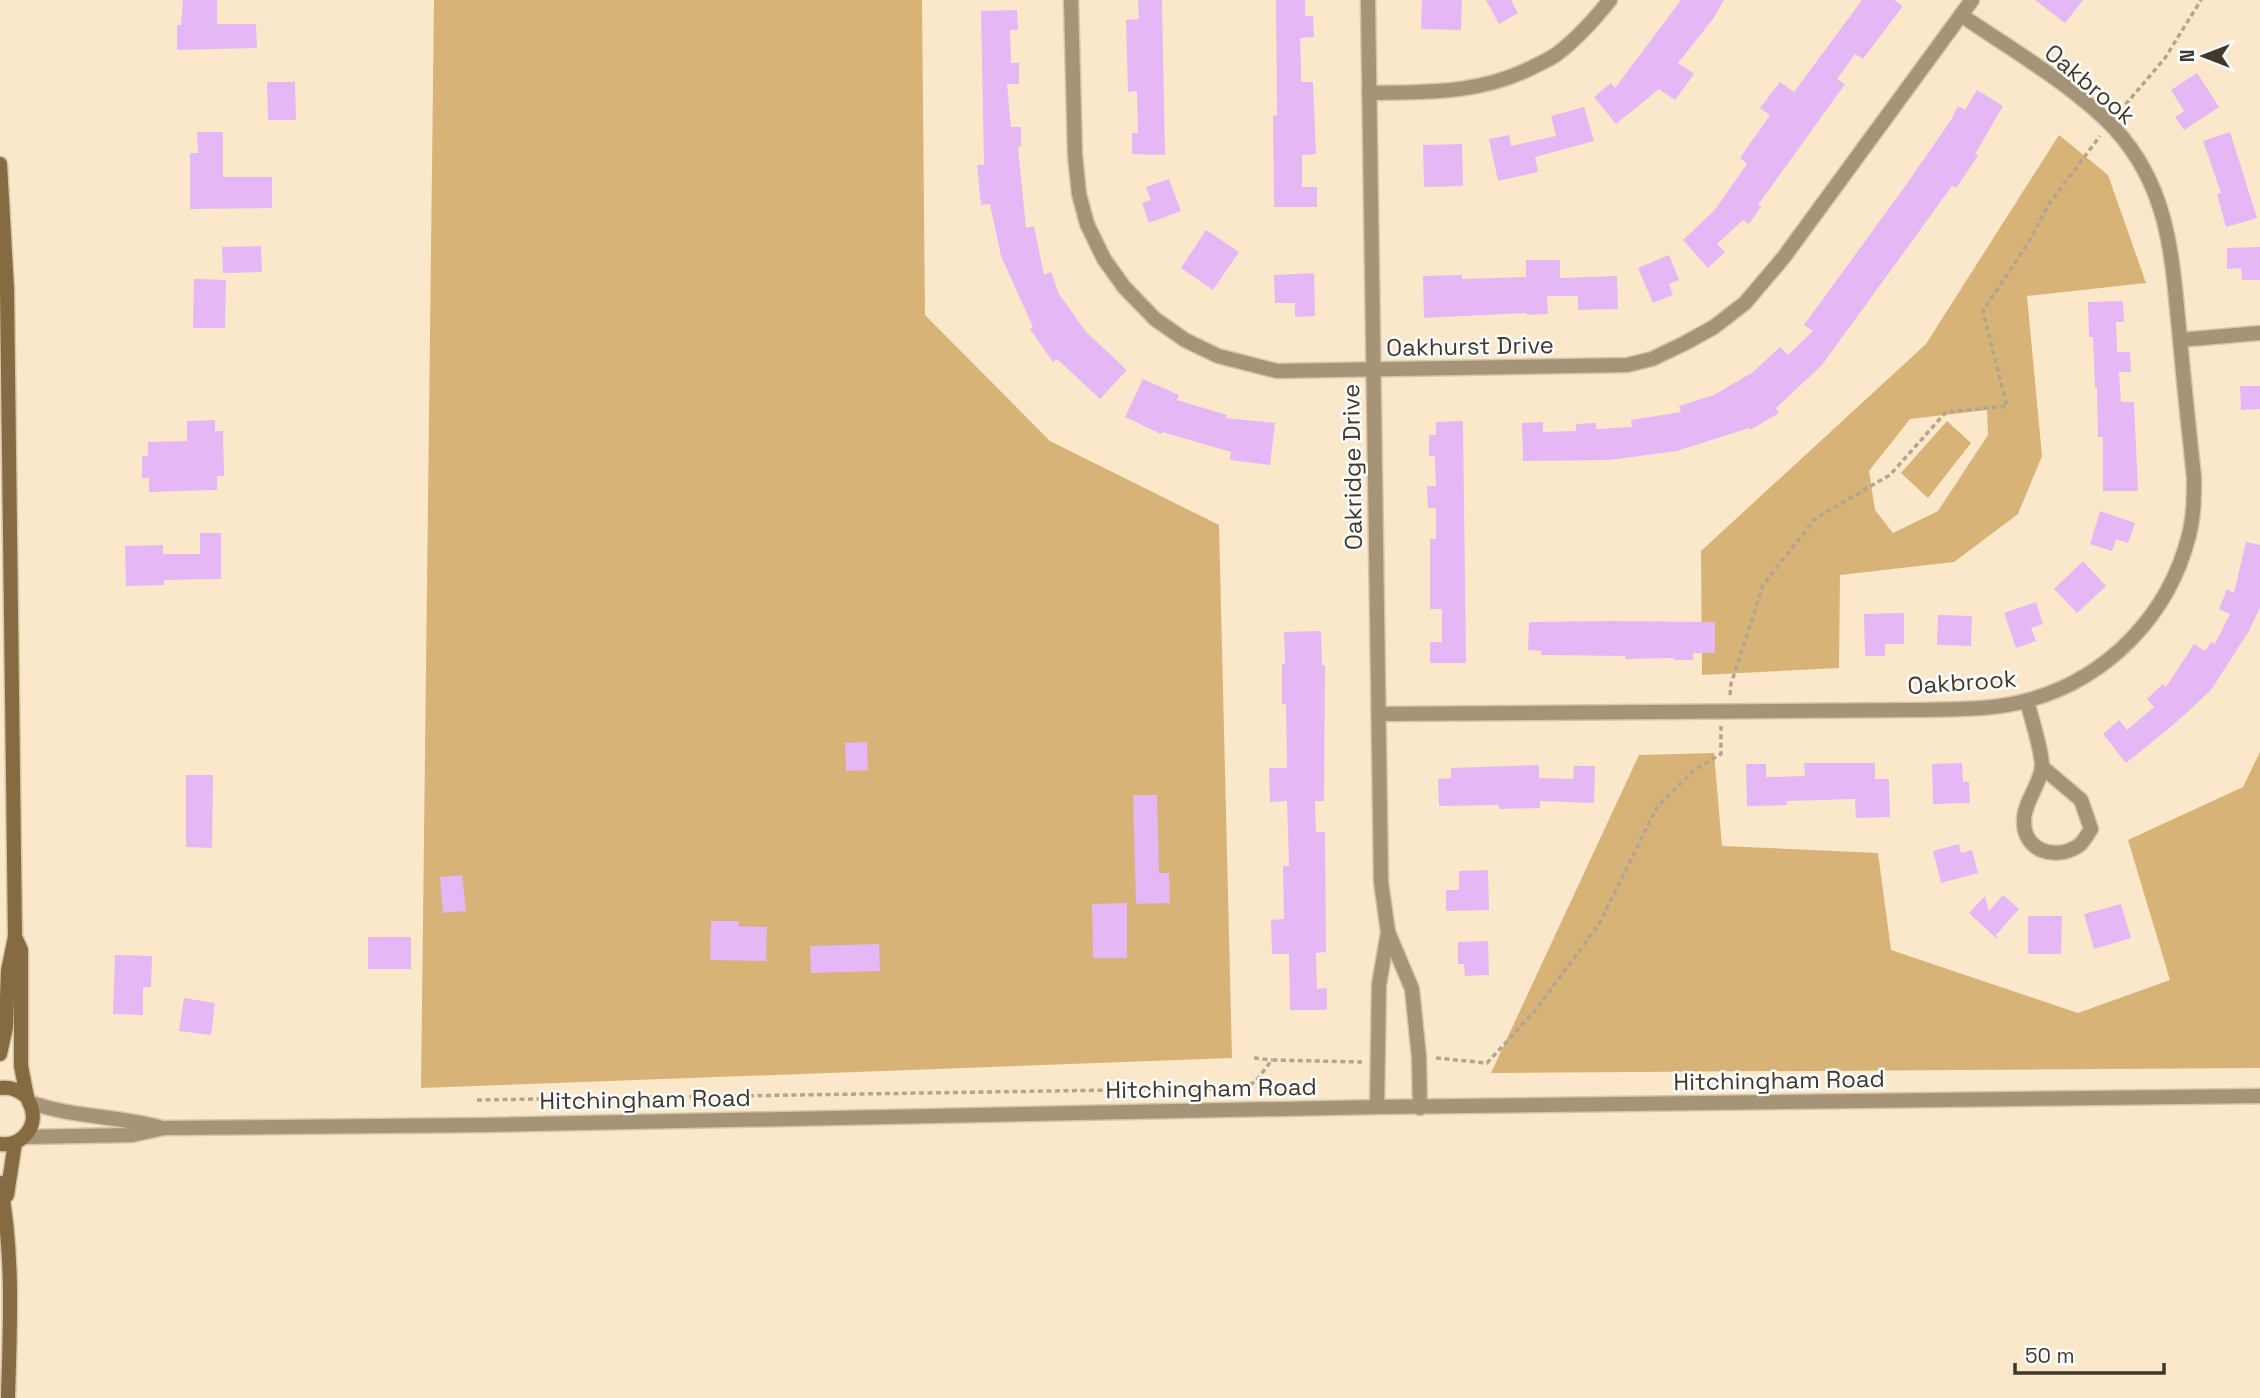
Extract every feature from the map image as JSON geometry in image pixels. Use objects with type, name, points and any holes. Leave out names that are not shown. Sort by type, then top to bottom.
[{"type":"main road","points":[[0,163],[6,289],[15,937],[8,971],[6,1027],[0,1054]]},
{"type":"main road","points":[[5,1207],[20,1140],[31,1129],[33,1118],[21,1066],[21,950],[15,937]]},
{"type":"main road","points":[[0,1088],[18,1090],[28,1100]]},
{"type":"main road","points":[[0,1144],[20,1140]]},
{"type":"main road","points":[[0,1183],[5,1207],[9,1259],[8,1398]]},
{"type":"street","name":"Oakhurst Drive","points":[[1071,0],[1075,155],[1079,194],[1087,225],[1104,259],[1124,287],[1155,319],[1185,340],[1218,356],[1277,371],[1627,365],[1652,359],[1714,327],[1745,303],[1784,257],[1972,0]]},
{"type":"street","name":"Oakridge Drive","points":[[1368,0],[1381,882],[1388,932],[1412,989],[1419,1057],[1420,1108]]},
{"type":"street","points":[[1369,93],[1448,91],[1484,86],[1522,72],[1556,55],[1588,26],[1610,0]]},
{"type":"street","name":"Oakbrook","points":[[1379,714],[1965,709],[2027,701],[2053,692],[2091,672],[2137,635],[2172,581],[2190,534],[2194,477],[2173,261],[2164,214],[2152,183],[2138,158],[2109,124],[2065,88],[1961,15]]},
{"type":"street","points":[[2180,340],[2260,333]]},
{"type":"street","points":[[2027,701],[2042,767],[2024,821],[2030,842],[2042,852],[2062,852],[2080,846],[2091,829],[2081,800],[2042,767]]},
{"type":"street","name":"Oakridge Drive","points":[[1377,1107],[1378,985],[1388,932]]},
{"type":"street","name":"Hitchingham Road","points":[[20,1140],[132,1135],[164,1128],[433,1126],[1377,1107],[2260,1096]]},
{"type":"street","name":"Hitchingham Road","points":[[28,1100],[50,1110],[134,1120],[164,1128]]},
{"type":"path","points":[[1419,1057],[1487,1063],[1534,1012],[1599,924],[1657,807],[1695,770],[1721,754],[1721,726],[1731,684],[1763,585],[1816,517],[1890,475],[1946,412],[2007,406],[1983,312],[2028,243],[2049,204],[2109,124],[2165,58],[2201,0]]},
{"type":"path","points":[[1254,1058],[1329,1062],[1379,1060]]},
{"type":"path","points":[[477,1100],[1242,1088],[1255,1082],[1272,1060]]},
{"type":"shaded area","points":[[434,0],[922,0],[925,315],[1050,441],[1219,525],[1232,1058],[421,1088]]},
{"type":"shaded area","points":[[2059,135],[2108,175],[2146,283],[2027,296],[2042,456],[2018,514],[1954,562],[1840,575],[1839,668],[1702,675],[1701,551],[1926,344]],"holes":[[[1987,410],[1988,435],[1938,511],[1893,533],[1875,510],[1869,471],[1910,419]]]},
{"type":"shaded area","points":[[1947,421],[1971,443],[1928,498],[1901,473]]},
{"type":"shaded area","points":[[2260,752],[2260,1068],[1491,1073],[1639,755],[1714,753],[1722,846],[1878,853],[1891,950],[2078,1013],[2170,980],[2128,840],[2243,787]]},
{"type":"building","points":[[183,0],[217,0],[217,24],[256,24],[257,48],[177,50],[177,25],[181,25]]},
{"type":"building","points":[[1138,0],[1162,0],[1165,155],[1132,154],[1132,133],[1138,133],[1137,91],[1128,92],[1126,20],[1139,19]]},
{"type":"building","points":[[1276,0],[1305,0],[1305,16],[1313,16],[1314,37],[1300,38],[1301,82],[1313,82],[1316,154],[1302,155],[1302,187],[1317,187],[1317,207],[1274,207],[1273,116],[1277,115]]},
{"type":"building","points":[[1422,0],[1462,0],[1461,30],[1421,29]]},
{"type":"building","points":[[1486,0],[1511,0],[1518,13],[1499,24]]},
{"type":"building","points":[[1681,0],[1724,0],[1713,19],[1678,63],[1694,74],[1675,100],[1659,89],[1616,124],[1594,97],[1611,83],[1615,88]]},
{"type":"building","points":[[1862,0],[1894,0],[1903,6],[1863,59],[1855,54],[1837,79],[1845,84],[1758,205],[1761,207],[1749,224],[1743,220],[1717,244],[1725,252],[1708,268],[1683,240],[1714,211],[1747,164],[1740,158],[1770,115],[1760,108],[1780,82],[1794,92]]},
{"type":"building","points":[[2035,0],[2083,0],[2065,23]]},
{"type":"building","points":[[1017,10],[1018,30],[1010,30],[1011,63],[1019,63],[1019,84],[1007,84],[1011,127],[1021,127],[1021,147],[1018,147],[1026,228],[1034,226],[1044,275],[1051,272],[1059,294],[1086,332],[1127,370],[1100,399],[1057,359],[1053,362],[1030,329],[1033,327],[1001,256],[990,204],[981,205],[977,165],[984,165],[981,11]]},
{"type":"building","points":[[2197,73],[2219,107],[2184,130],[2175,117],[2184,111],[2171,90]]},
{"type":"building","points":[[267,82],[295,82],[296,120],[268,120]]},
{"type":"building","points":[[1977,90],[2003,106],[1975,154],[1978,156],[1956,188],[1952,186],[1822,365],[1776,408],[1779,413],[1750,430],[1749,428],[1677,451],[1609,460],[1523,461],[1522,423],[1543,422],[1543,432],[1576,431],[1576,424],[1596,423],[1596,429],[1632,427],[1631,420],[1681,412],[1679,406],[1714,395],[1753,372],[1780,347],[1788,355],[1813,331],[1804,325],[1906,185],[1958,106],[1965,110]]},
{"type":"building","points":[[1584,107],[1594,141],[1535,157],[1538,172],[1498,181],[1489,139],[1509,135],[1511,146],[1556,136],[1551,116]]},
{"type":"building","points":[[197,132],[223,132],[223,177],[272,177],[272,208],[190,209],[190,153],[198,153]]},
{"type":"building","points":[[2230,132],[2257,218],[2226,227],[2217,194],[2221,193],[2203,141]]},
{"type":"building","points":[[1462,144],[1463,186],[1424,187],[1423,145]]},
{"type":"building","points":[[1169,179],[1181,211],[1149,223],[1142,203],[1151,200],[1146,187]]},
{"type":"building","points":[[1206,230],[1239,252],[1213,290],[1181,268]]},
{"type":"building","points":[[261,246],[262,272],[223,273],[222,247]]},
{"type":"building","points":[[2260,247],[2260,280],[2242,280],[2241,268],[2227,269],[2227,248]]},
{"type":"building","points":[[1669,255],[1679,280],[1669,284],[1673,295],[1653,303],[1638,268]]},
{"type":"building","points":[[1526,260],[1560,260],[1560,278],[1617,276],[1618,309],[1578,310],[1578,296],[1547,296],[1548,314],[1424,318],[1423,276],[1462,275],[1462,279],[1526,277]]},
{"type":"building","points":[[1314,273],[1315,316],[1295,317],[1295,303],[1275,303],[1274,275]]},
{"type":"building","points":[[194,279],[226,280],[225,328],[193,328]]},
{"type":"building","points":[[2123,301],[2124,322],[2116,322],[2117,352],[2130,352],[2131,372],[2119,372],[2121,402],[2134,402],[2138,491],[2103,491],[2103,437],[2098,437],[2097,387],[2093,337],[2089,337],[2088,302]]},
{"type":"building","points":[[1143,379],[1179,395],[1177,400],[1227,415],[1226,418],[1275,423],[1270,465],[1230,460],[1231,452],[1162,432],[1161,434],[1125,417]]},
{"type":"building","points":[[2240,386],[2260,386],[2260,409],[2241,410]]},
{"type":"building","points":[[215,420],[215,431],[223,431],[224,476],[217,476],[217,490],[149,492],[149,478],[142,478],[142,456],[148,456],[148,442],[187,441],[187,421]]},
{"type":"building","points":[[1463,421],[1466,663],[1430,663],[1430,642],[1442,642],[1442,609],[1430,609],[1430,539],[1436,539],[1436,508],[1428,508],[1427,486],[1436,486],[1435,456],[1429,456],[1429,435],[1436,435],[1436,422]]},
{"type":"building","points":[[2100,511],[2135,523],[2128,543],[2116,539],[2112,551],[2090,544]]},
{"type":"building","points":[[200,533],[221,533],[221,579],[164,580],[164,585],[126,586],[125,546],[163,545],[163,554],[200,554]]},
{"type":"building","points":[[2246,542],[2260,545],[2260,607],[2249,631],[2211,690],[2126,763],[2103,734],[2119,720],[2127,730],[2154,707],[2147,699],[2163,684],[2166,687],[2194,644],[2205,651],[2211,642],[2215,644],[2230,614],[2219,609],[2227,589],[2234,593]]},
{"type":"building","points":[[2083,561],[2106,586],[2077,613],[2054,589]]},
{"type":"building","points":[[2036,602],[2043,624],[2031,628],[2036,641],[2016,648],[2004,613]]},
{"type":"building","points":[[1904,613],[1904,644],[1885,644],[1885,656],[1865,656],[1864,614]]},
{"type":"building","points":[[1938,615],[1972,616],[1971,646],[1937,645]]},
{"type":"building","points":[[1529,622],[1715,622],[1715,653],[1693,653],[1693,660],[1674,660],[1625,659],[1625,656],[1541,655],[1541,651],[1528,650]]},
{"type":"building","points":[[1321,631],[1322,665],[1325,665],[1324,801],[1315,801],[1316,832],[1325,832],[1326,952],[1316,953],[1317,989],[1327,988],[1327,1010],[1290,1010],[1289,954],[1272,954],[1271,920],[1284,919],[1283,866],[1289,866],[1287,801],[1270,802],[1269,768],[1287,768],[1286,704],[1282,704],[1284,632]]},
{"type":"building","points":[[867,742],[868,770],[846,771],[845,743]]},
{"type":"building","points":[[1804,763],[1875,763],[1875,779],[1889,779],[1890,817],[1856,818],[1855,799],[1787,801],[1787,805],[1747,806],[1746,764],[1766,764],[1766,777],[1805,776]]},
{"type":"building","points":[[1962,763],[1963,782],[1969,782],[1970,803],[1933,804],[1932,764]]},
{"type":"building","points":[[1539,765],[1539,778],[1573,779],[1574,766],[1595,766],[1594,803],[1540,801],[1540,808],[1499,809],[1499,805],[1439,806],[1438,779],[1451,778],[1451,768]]},
{"type":"building","points":[[186,775],[213,775],[212,848],[186,847]]},
{"type":"building","points":[[1133,795],[1157,795],[1159,873],[1169,873],[1170,903],[1136,904]]},
{"type":"building","points":[[1959,844],[1961,853],[1972,850],[1978,873],[1941,883],[1933,851]]},
{"type":"building","points":[[1488,870],[1489,910],[1446,911],[1446,890],[1459,890],[1459,871]]},
{"type":"building","points":[[462,875],[466,911],[443,913],[440,877]]},
{"type":"building","points":[[2003,895],[2019,909],[1996,935],[1997,939],[1969,913],[1985,896],[1989,911]]},
{"type":"building","points":[[1127,903],[1127,958],[1093,958],[1092,904]]},
{"type":"building","points":[[2121,904],[2131,938],[2094,949],[2084,914]]},
{"type":"building","points":[[2028,916],[2062,916],[2061,954],[2028,954]]},
{"type":"building","points":[[711,921],[739,921],[739,926],[767,927],[766,961],[710,960]]},
{"type":"building","points":[[368,937],[411,937],[411,969],[368,969]]},
{"type":"building","points":[[1488,941],[1489,975],[1465,976],[1464,964],[1458,964],[1458,942]]},
{"type":"building","points":[[879,944],[880,971],[811,973],[810,946]]},
{"type":"building","points":[[115,955],[152,956],[151,987],[143,987],[143,1015],[113,1014]]},
{"type":"building","points":[[184,998],[215,1003],[211,1035],[179,1031]]}]
